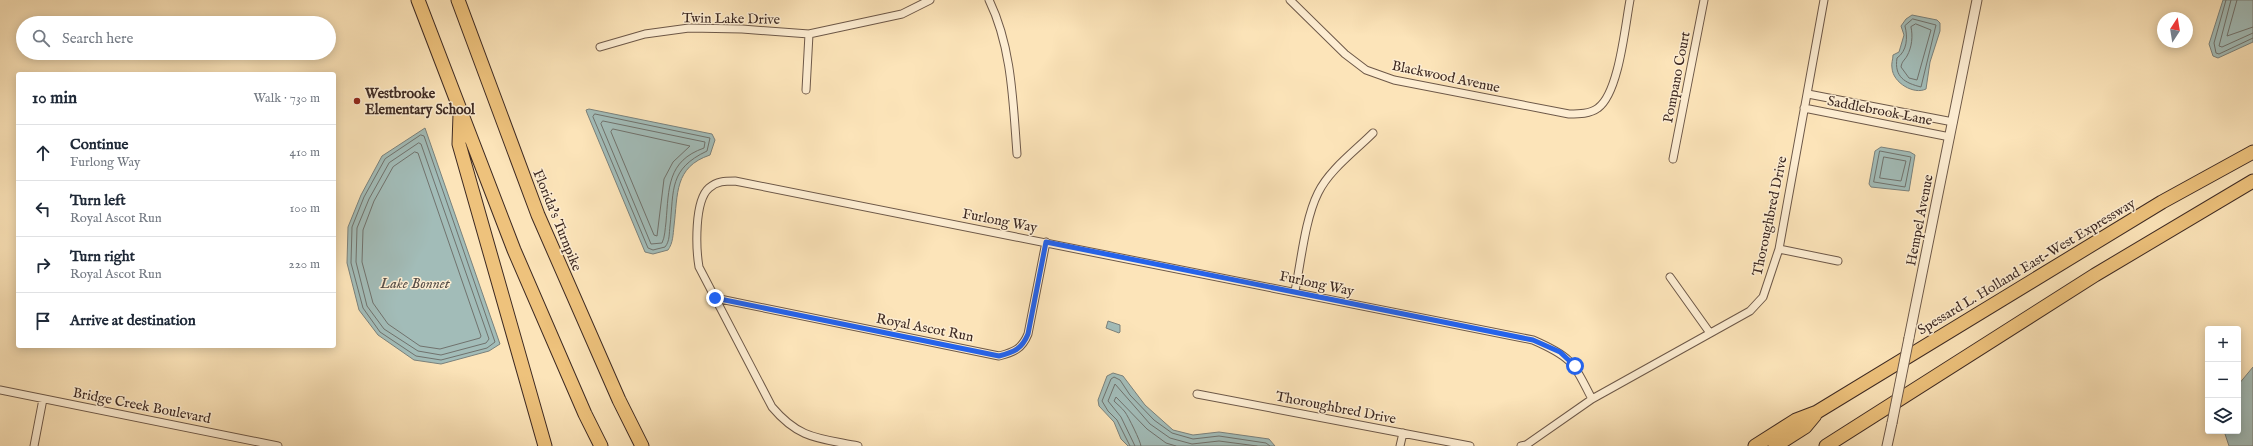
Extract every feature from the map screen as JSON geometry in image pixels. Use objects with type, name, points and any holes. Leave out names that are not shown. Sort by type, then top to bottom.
[{"type":"highway","points":[[418,0],[460,112],[544,321],[601,446]]},
{"type":"highway","name":"Florida's Turnpike","points":[[458,0],[538,215],[619,400],[642,446]]},
{"type":"highway","points":[[460,112],[459,144],[545,446]]},
{"type":"highway","name":"Spessard L. Holland East-West Expressway","points":[[1817,412],[2162,202],[2253,152]]},
{"type":"highway","points":[[1826,446],[2095,275],[2253,181]]},
{"type":"highway","points":[[1755,446],[1796,420],[1817,412]]},
{"type":"highway","points":[[1775,446],[1805,427],[1817,412]]},
{"type":"street","name":"Twin Lake Drive","points":[[600,47],[645,34],[689,28],[742,29],[809,34],[902,14],[930,0]]},
{"type":"street","points":[[989,0],[1000,30],[1010,74],[1017,154]]},
{"type":"street","name":"Blackwood Avenue","points":[[1290,0],[1345,54],[1366,70],[1394,80],[1569,114],[1584,114],[1598,108],[1607,99],[1614,84],[1630,0]]},
{"type":"street","name":"Pompano Court","points":[[1673,159],[1704,0]]},
{"type":"street","name":"Thoroughbred Drive","points":[[1521,446],[1526,445],[1592,399],[1750,311],[1763,297],[1779,249],[1824,0]]},
{"type":"street","name":"Hempel Avenue","points":[[1887,446],[1977,0]]},
{"type":"street","points":[[806,90],[809,34]]},
{"type":"street","name":"Saddlebrook Lane","points":[[1808,94],[1953,122]]},
{"type":"street","name":"Saddlebrook Lane","points":[[1804,108],[1950,137]]},
{"type":"street","points":[[1295,291],[1311,210],[1318,193],[1331,175],[1373,133]]},
{"type":"street","name":"Furlong Way","points":[[858,446],[800,433],[785,422],[772,407],[715,298],[699,267],[696,245],[701,202],[708,189],[721,181],[735,181],[1295,291],[1533,340],[1560,352],[1575,366],[1592,399]]},
{"type":"street","name":"Royal Ascot Run","points":[[715,298],[999,356],[1013,352],[1023,345],[1028,334],[1046,242]]},
{"type":"street","points":[[1779,249],[1838,261]]},
{"type":"street","points":[[1670,277],[1710,333]]},
{"type":"street","name":"Bridge Creek Boulevard","points":[[0,390],[278,446]]},
{"type":"street","name":"Thoroughbred Drive","points":[[1197,394],[1470,446]]},
{"type":"street","points":[[34,446],[43,399]]},
{"type":"street","points":[[1400,446],[1403,433]]},
{"type":"water","points":[[2223,0],[2253,0],[2253,42],[2218,58],[2213,56],[2209,44]]},
{"type":"water","points":[[1912,15],[1937,20],[1940,23],[1940,31],[1930,62],[1926,89],[1921,90],[1910,89],[1900,83],[1893,73],[1892,66],[1893,55],[1899,52],[1904,35],[1901,26],[1906,19]]},
{"type":"water","points":[[589,109],[712,134],[715,140],[710,155],[698,160],[690,167],[684,174],[680,183],[671,245],[668,250],[653,254],[645,252],[587,113],[586,110]]},
{"type":"water","name":"Lake Bonnet","points":[[425,128],[500,344],[489,351],[441,364],[414,360],[378,335],[359,310],[347,263],[348,227],[361,195],[382,156]]},
{"type":"water","points":[[1881,147],[1910,152],[1915,155],[1909,191],[1871,187],[1869,184],[1875,151]]},
{"type":"water","points":[[1108,321],[1120,325],[1119,333],[1106,328]]},
{"type":"water","points":[[2253,367],[2253,446],[2229,446],[2225,434],[2241,434],[2241,381]]},
{"type":"water","points":[[1113,373],[1123,376],[1145,405],[1173,430],[1193,435],[1219,432],[1269,439],[1275,446],[1128,446],[1121,439],[1114,422],[1099,406],[1098,400],[1107,376]]},
{"type":"place","name":"Westbrooke Elementary School","points":[[357,101]]},
{"type":"route","points":[[715,298],[999,356],[1013,352],[1023,345],[1028,334],[1046,242],[1533,340],[1560,352],[1575,366]]}]
